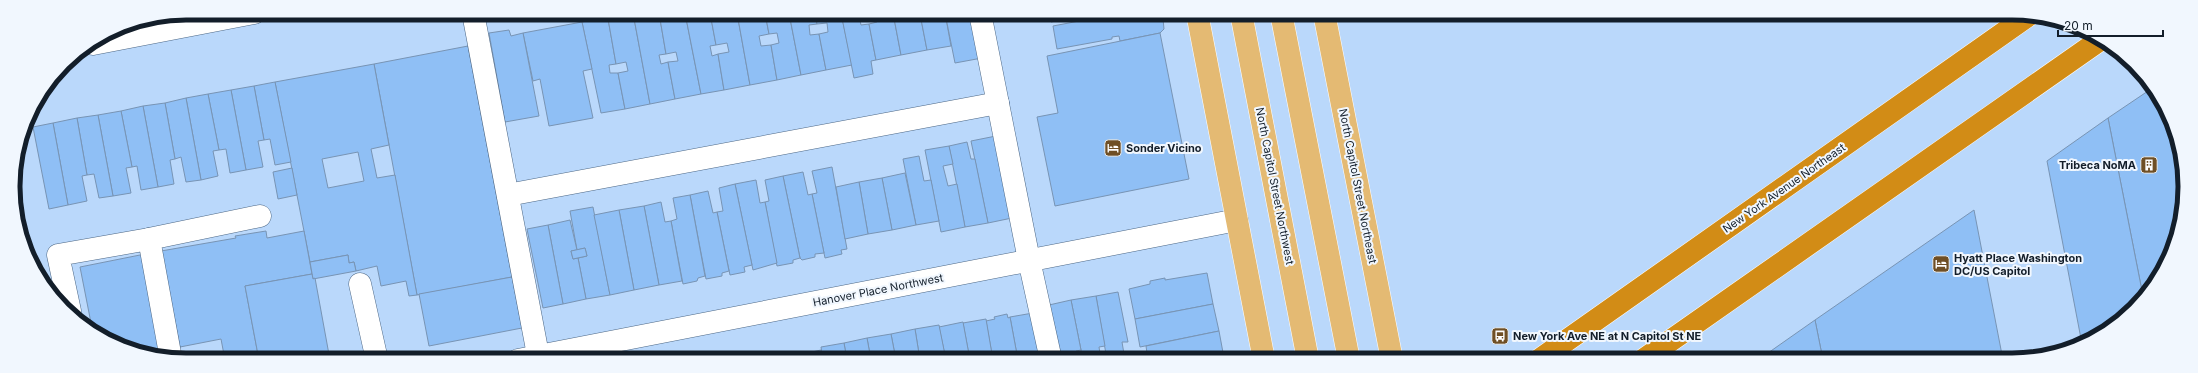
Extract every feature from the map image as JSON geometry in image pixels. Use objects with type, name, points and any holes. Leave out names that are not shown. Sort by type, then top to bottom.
[{"type":"highway","name":"New York Avenue Northeast","points":[[1549,353],[2022,20]]},
{"type":"highway","points":[[1652,353],[2096,43]]},
{"type":"main road","points":[[1198,20],[1263,353]]},
{"type":"main road","name":"North Capitol Street Northwest","points":[[1242,20],[1307,353]]},
{"type":"main road","points":[[1282,20],[1348,353]]},
{"type":"main road","name":"North Capitol Street Northeast","points":[[1325,20],[1391,353]]},
{"type":"street","points":[[106,40],[213,20]]},
{"type":"street","points":[[474,20],[508,195],[531,353]]},
{"type":"street","points":[[981,20],[1029,260],[1049,353]]},
{"type":"street","points":[[508,195],[998,103]]},
{"type":"street","points":[[68,303],[58,255],[149,239],[260,216]]},
{"type":"street","name":"Hanover Place Northwest","points":[[557,353],[1237,220]]},
{"type":"street","points":[[149,239],[170,352]]},
{"type":"street","points":[[360,284],[375,353]]},
{"type":"building","points":[[608,20],[616,64],[609,65],[610,73],[618,73],[625,109],[601,113],[582,22]]},
{"type":"building","points":[[608,20],[634,20],[650,104],[625,109],[618,73],[628,71],[626,62],[616,64]]},
{"type":"building","points":[[634,20],[660,20],[666,54],[659,55],[661,64],[668,62],[675,99],[650,104]]},
{"type":"building","points":[[660,20],[686,20],[701,94],[675,99],[668,62],[678,61],[676,52],[666,54]]},
{"type":"building","points":[[686,20],[711,20],[716,45],[710,46],[712,56],[718,54],[724,90],[701,94]]},
{"type":"building","points":[[711,20],[738,20],[750,85],[724,90],[718,54],[729,52],[727,43],[716,45]]},
{"type":"building","points":[[738,20],[766,20],[769,34],[759,36],[761,46],[771,45],[777,80],[750,85]]},
{"type":"building","points":[[766,20],[790,20],[801,75],[777,80],[771,45],[779,43],[777,33],[769,34]]},
{"type":"building","points":[[790,20],[816,20],[817,24],[809,25],[810,35],[819,34],[826,70],[801,75]]},
{"type":"building","points":[[816,20],[842,20],[852,65],[826,70],[819,34],[828,32],[827,23],[817,24]]},
{"type":"building","points":[[842,20],[860,20],[861,25],[869,24],[876,60],[871,61],[873,74],[854,78]]},
{"type":"building","points":[[877,20],[894,20],[901,55],[876,60],[869,24],[877,22]]},
{"type":"building","points":[[894,20],[921,20],[927,50],[901,55]]},
{"type":"building","points":[[921,20],[946,20],[951,46],[927,50]]},
{"type":"building","points":[[946,20],[975,20],[982,58],[955,63]]},
{"type":"building","points":[[1051,20],[1061,20],[1051,22]]},
{"type":"building","points":[[1084,20],[1163,20],[1164,29],[1160,33],[1120,41],[1119,36],[1112,37],[1112,39],[1057,49],[1053,26]]},
{"type":"building","points":[[582,22],[592,69],[583,71],[593,118],[549,126],[540,79],[533,81],[523,33]]},
{"type":"building","points":[[509,30],[511,36],[523,33],[539,116],[505,122],[489,33]]},
{"type":"building","name":"Sonder Vicino","points":[[1160,33],[1189,179],[1055,206],[1037,117],[1058,113],[1047,56]]},
{"type":"building","points":[[468,46],[512,277],[417,295],[374,64]]},
{"type":"building","points":[[374,64],[389,145],[371,149],[377,178],[395,175],[417,295],[409,296],[406,281],[381,286],[377,266],[356,271],[354,262],[349,263],[348,255],[310,262],[275,82]],"holes":[[[358,152],[364,181],[328,188],[322,159]]]},
{"type":"building","points":[[275,82],[291,162],[275,165],[270,139],[264,140],[254,86]]},
{"type":"building","points":[[254,86],[264,140],[258,141],[263,167],[246,170],[231,90]]},
{"type":"building","points":[[231,90],[246,170],[230,173],[226,149],[219,150],[208,94]]},
{"type":"building","name":"Tribeca NoMA","points":[[2148,91],[2161,113],[2175,154],[2178,176],[2178,197],[2175,219],[2161,260],[2142,290],[2108,118]]},
{"type":"building","points":[[208,94],[219,150],[213,151],[218,176],[201,180],[186,98]]},
{"type":"building","points":[[186,98],[201,180],[186,182],[181,157],[175,159],[165,103]]},
{"type":"building","points":[[165,103],[175,159],[170,160],[174,184],[158,187],[143,106]]},
{"type":"building","points":[[143,106],[158,187],[141,190],[137,166],[132,167],[121,111]]},
{"type":"building","points":[[121,111],[132,167],[126,168],[131,193],[113,196],[98,115]]},
{"type":"building","points":[[98,115],[113,196],[99,198],[94,174],[87,175],[77,118]]},
{"type":"building","points":[[77,118],[87,175],[82,176],[87,201],[68,205],[53,123]]},
{"type":"building","points":[[2108,118],[2142,290],[2113,319],[2095,331],[2081,338],[2047,161]]},
{"type":"building","points":[[53,123],[68,205],[49,209],[33,127]]},
{"type":"building","points":[[996,136],[1012,218],[988,223],[971,141]]},
{"type":"building","points":[[967,142],[971,159],[975,159],[988,223],[965,227],[949,146]]},
{"type":"building","points":[[949,146],[953,164],[943,166],[948,186],[957,184],[965,227],[941,232],[925,150]]},
{"type":"building","points":[[919,156],[924,181],[931,180],[939,221],[916,225],[903,159]]},
{"type":"building","points":[[832,167],[847,249],[841,250],[842,254],[825,258],[812,194],[817,193],[812,171]]},
{"type":"building","points":[[292,168],[297,195],[278,199],[273,172]]},
{"type":"building","points":[[803,172],[808,195],[812,194],[824,253],[815,254],[815,257],[802,260],[800,258],[783,176]]},
{"type":"building","points":[[905,173],[916,225],[892,230],[882,178]]},
{"type":"building","points":[[783,176],[800,258],[793,260],[793,263],[777,266],[765,202],[769,201],[765,180]]},
{"type":"building","points":[[882,178],[892,230],[868,234],[859,182]]},
{"type":"building","points":[[756,180],[760,203],[765,202],[777,263],[753,270],[735,184]]},
{"type":"building","points":[[859,182],[868,234],[845,239],[836,187]]},
{"type":"building","points":[[735,184],[752,265],[744,267],[745,272],[730,275],[717,212],[723,211],[719,188]]},
{"type":"building","points":[[708,191],[713,213],[717,212],[729,271],[722,273],[722,276],[706,279],[690,195]]},
{"type":"building","points":[[690,195],[705,276],[698,278],[697,281],[683,284],[671,221],[677,219],[673,198]]},
{"type":"building","points":[[661,202],[665,222],[671,221],[682,281],[659,285],[644,206]]},
{"type":"building","points":[[644,206],[659,285],[634,290],[619,210]]},
{"type":"building","points":[[593,207],[610,295],[586,299],[578,258],[587,256],[585,248],[577,250],[570,211]]},
{"type":"building","points":[[619,210],[634,290],[610,295],[594,215]]},
{"type":"building","name":"Hyatt Place Washington DC/US Capitol","points":[[1974,210],[2002,353],[1822,353],[1815,320]]},
{"type":"building","points":[[570,220],[577,250],[571,251],[573,259],[578,258],[586,299],[563,304],[548,225]]},
{"type":"building","points":[[548,225],[563,304],[543,308],[527,229]]},
{"type":"building","points":[[266,231],[267,238],[304,231],[312,274],[245,286],[258,353],[224,353],[221,339],[180,347],[161,251],[236,238],[235,236]]},
{"type":"building","points":[[585,248],[587,256],[573,259],[571,251]]},
{"type":"building","points":[[145,254],[164,352],[133,344],[113,336],[91,323],[80,267]]},
{"type":"building","points":[[348,255],[349,263],[354,262],[356,271],[313,279],[310,262]]},
{"type":"building","points":[[1207,273],[1213,304],[1135,319],[1129,289],[1150,284],[1150,281]]},
{"type":"building","points":[[312,274],[313,279],[315,278],[329,353],[258,353],[245,286]]},
{"type":"building","points":[[512,277],[522,328],[429,346],[419,294]]},
{"type":"building","points":[[1118,292],[1128,342],[1122,342],[1124,353],[1106,353],[1096,296]]},
{"type":"building","points":[[1096,296],[1105,346],[1099,347],[1100,353],[1082,353],[1071,300]]},
{"type":"building","points":[[1071,300],[1081,350],[1076,351],[1076,353],[1058,353],[1049,305]]},
{"type":"building","points":[[1213,304],[1219,331],[1140,347],[1135,319]]},
{"type":"building","points":[[1033,313],[1041,353],[1017,353],[1010,317]]},
{"type":"building","points":[[1007,314],[1008,318],[1010,317],[1017,353],[992,353],[986,321],[995,319],[994,317]]},
{"type":"building","points":[[986,319],[992,353],[969,353],[963,323]]},
{"type":"building","points":[[1815,320],[1822,353],[1768,353]]},
{"type":"building","points":[[963,322],[969,353],[945,353],[939,327]]},
{"type":"building","points":[[939,325],[945,353],[919,353],[915,329]]},
{"type":"building","points":[[915,329],[919,353],[895,353],[891,334]]},
{"type":"building","points":[[1219,331],[1223,353],[1147,353],[1146,346]]},
{"type":"building","points":[[891,334],[895,353],[870,353],[867,338]]},
{"type":"building","points":[[867,338],[870,353],[846,353],[844,343]]},
{"type":"building","points":[[844,343],[846,353],[822,353],[821,347]]},
{"type":"building","points":[[821,350],[822,353],[807,353]]},
{"type":"place","name":"Sonder Vicino","points":[[1113,148]]},
{"type":"place","name":"Tribeca NoMA","points":[[2149,165]]},
{"type":"place","name":"Hyatt Place Washington DC/US Capitol","points":[[1941,264]]},
{"type":"place","name":"New York Ave NE at N Capitol St NE","points":[[1500,336]]}]
